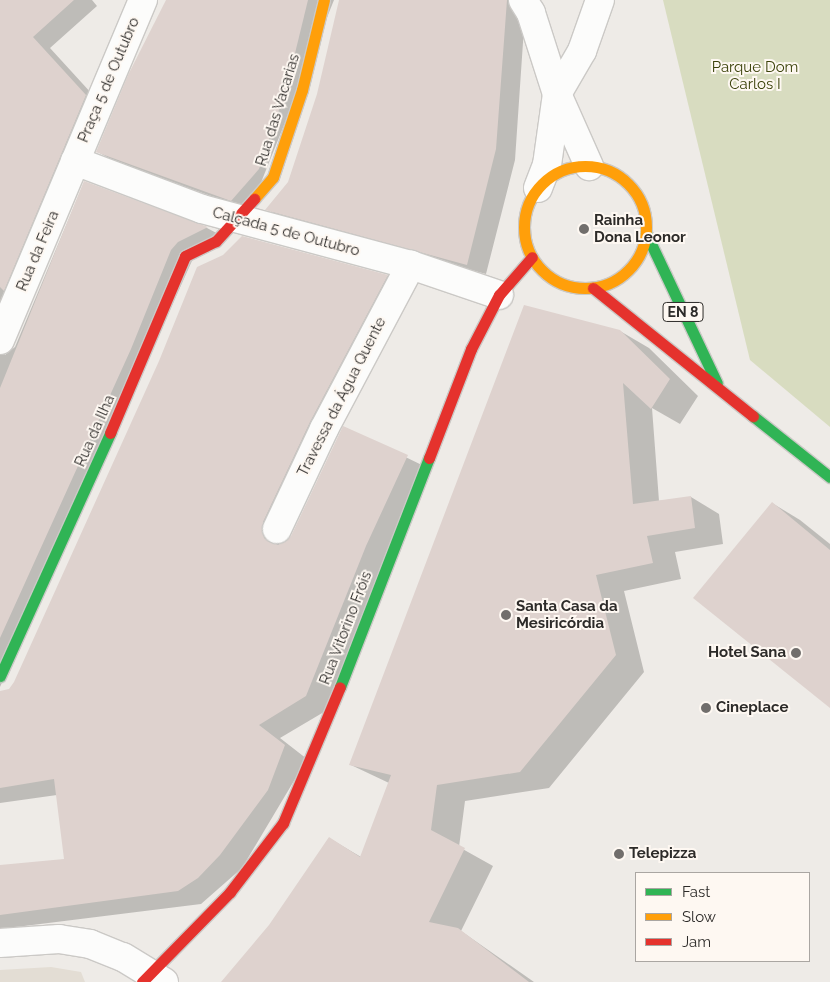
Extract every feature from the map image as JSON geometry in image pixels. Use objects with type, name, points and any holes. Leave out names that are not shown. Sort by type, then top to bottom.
[{"type":"main road","name":"Rua das Vacarias","points":[[237,216],[273,177],[302,90],[324,0]]},
{"type":"main road","name":"EN 8","points":[[593,288],[612,282],[629,270],[640,253],[646,233],[646,216],[632,187],[619,176],[589,166],[570,168],[552,176],[538,188],[524,222],[532,257],[547,275],[558,281],[593,288],[830,477]]},
{"type":"main road","name":"Rua da Ilha","points":[[0,676],[145,355],[185,256],[216,241],[237,216]]},
{"type":"main road","name":"EN 8","points":[[646,233],[720,390]]},
{"type":"main road","name":"Rua Vitorino Fróis","points":[[153,979],[230,892],[283,823],[311,763],[471,349],[499,295],[532,257]]},
{"type":"street","name":"Praça 5 de Outubro","points":[[76,161],[143,0]]},
{"type":"street","points":[[538,188],[546,165],[557,94],[582,52],[600,0]]},
{"type":"street","points":[[529,4],[557,94],[589,166]]},
{"type":"street","name":"Calçada 5 de Outubro","points":[[76,161],[202,210],[237,216],[411,265],[499,295]]},
{"type":"street","name":"Rua da Feira","points":[[0,340],[6,310],[76,161]]},
{"type":"street","name":"Travessa da Água Quente","points":[[277,529],[324,429],[411,265]]},
{"type":"street","points":[[0,943],[59,939],[90,944],[123,957],[153,979]]},
{"type":"shaded area","points":[[51,967],[81,972],[85,982],[0,982],[0,970]]},
{"type":"green space","name":"Parque Dom Carlos I","points":[[663,0],[830,0],[830,427],[750,360]]},
{"type":"building","points":[[0,0],[74,0],[33,37],[86,95],[4,291],[0,287]]},
{"type":"building","points":[[166,0],[308,0],[287,86],[259,169],[231,201],[96,152],[128,75]]},
{"type":"building","points":[[339,0],[507,0],[496,149],[467,265],[265,210],[288,182],[317,94]]},
{"type":"building","points":[[84,181],[208,227],[178,242],[171,250],[131,349],[0,638],[0,388]]},
{"type":"building","points":[[242,236],[388,275],[310,422],[263,522],[264,538],[278,545],[291,536],[343,426],[408,455],[366,546],[306,696],[259,725],[285,745],[268,790],[220,855],[198,878],[178,891],[0,915],[0,865],[64,859],[54,779],[0,788],[0,691],[9,689],[14,682],[159,361],[197,267],[223,255]]},
{"type":"building","name":"Santa Casa da Mesiricórdia","points":[[524,305],[620,330],[670,379],[651,409],[623,383],[633,504],[691,496],[695,528],[647,536],[653,563],[596,575],[616,655],[520,772],[437,785],[431,830],[465,848],[429,922],[458,928],[529,982],[221,982],[269,925],[329,837],[360,857],[391,775],[349,765]]},
{"type":"building","name":"Hotel Sana","points":[[772,502],[830,550],[830,708],[693,598]]},
{"type":"traffic: fast","points":[[646,233],[717,383]]},
{"type":"traffic: fast","points":[[753,416],[830,477]]},
{"type":"traffic: fast","points":[[0,676],[110,433]]},
{"type":"traffic: fast","points":[[340,687],[429,458]]},
{"type":"traffic: slow","points":[[254,199],[273,177],[302,90],[324,0]]},
{"type":"traffic: slow","points":[[585,166],[597,167],[608,171],[628,184],[641,204],[645,215],[646,227],[645,239],[641,250],[628,270],[608,283],[597,287],[585,288],[573,287],[562,283],[542,270],[529,250],[525,239],[524,227],[525,215],[529,204],[542,184],[562,171],[573,167],[585,166]]},
{"type":"traffic: jam","points":[[110,433],[185,256],[216,241],[254,199]]},
{"type":"traffic: jam","points":[[429,458],[471,349],[499,295],[532,257]]},
{"type":"traffic: jam","points":[[593,288],[753,416]]},
{"type":"traffic: jam","points":[[142,982],[230,892],[283,823],[340,687]]},
{"type":"place","name":"Rainha Dona Leonor","points":[[584,229]]},
{"type":"place","name":"Santa Casa da Mesiricórdia","points":[[506,615]]},
{"type":"place","name":"Hotel Sana","points":[[796,653]]},
{"type":"place","name":"Cineplace","points":[[706,708]]},
{"type":"place","name":"Telepizza","points":[[619,854]]}]
